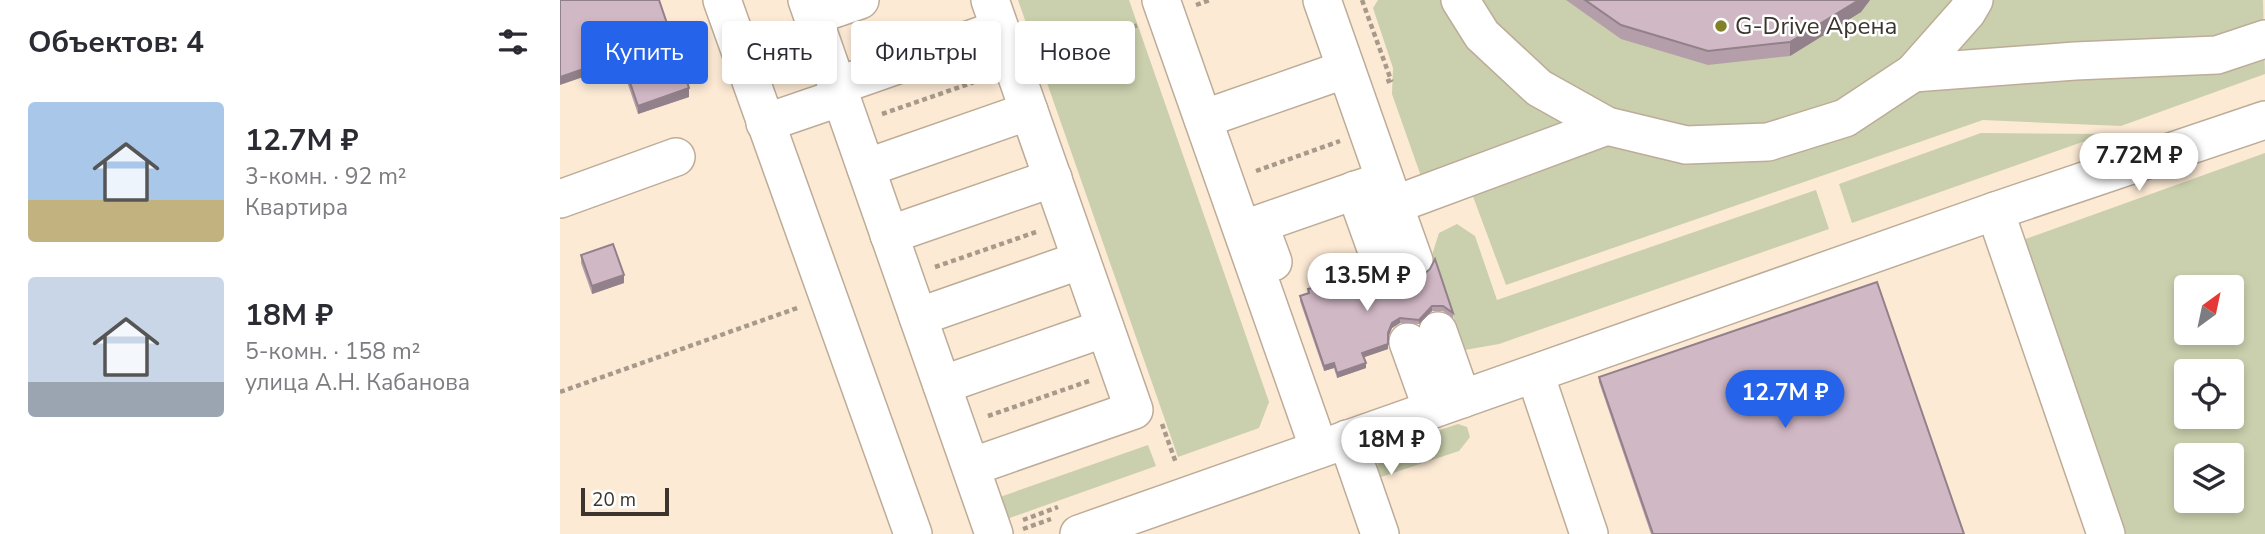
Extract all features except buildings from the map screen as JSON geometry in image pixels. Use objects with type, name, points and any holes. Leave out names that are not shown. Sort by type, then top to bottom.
[{"type":"street","points":[[722,0],[913,534]]},
{"type":"street","points":[[860,0],[810,8],[994,534]]},
{"type":"street","points":[[1161,0],[1225,182],[1334,444],[1380,534]]},
{"type":"street","points":[[1322,0],[1368,131],[1378,192],[1399,266]]},
{"type":"street","points":[[1460,0],[1482,35],[1539,89],[1607,126],[1686,145],[1768,142],[1845,118],[1913,74],[1968,12],[1974,0]]},
{"type":"street","points":[[762,113],[837,86],[995,14],[1134,410],[971,467]]},
{"type":"street","points":[[1913,74],[2075,61],[2217,55],[2265,39]]},
{"type":"street","points":[[1203,119],[1346,69]]},
{"type":"street","points":[[866,168],[1029,111]]},
{"type":"street","points":[[1079,534],[1995,211],[2265,120]]},
{"type":"street","points":[[1334,444],[1259,224],[1607,126]]},
{"type":"street","points":[[560,200],[676,157]]},
{"type":"street","points":[[890,235],[1053,178]]},
{"type":"street","points":[[1995,211],[2106,534]]},
{"type":"street","points":[[918,317],[1081,260]]},
{"type":"street","points":[[942,385],[1105,328]]},
{"type":"street","points":[[1423,336],[1447,404]]},
{"type":"street","points":[[1535,374],[1589,534]]},
{"type":"path","points":[[1225,182],[1368,131]]},
{"type":"path","points":[[904,278],[1068,220]]},
{"type":"path","points":[[560,392],[827,298]]},
{"type":"path","points":[[957,427],[1120,370]]},
{"type":"green space","points":[[1018,0],[1129,0],[1269,402],[1259,428],[1178,457],[1047,84],[1135,84],[1135,21],[1025,21]]},
{"type":"green space","name":"G-Drive Арена","points":[[1378,0],[2263,0],[2265,74],[2121,126],[1983,120],[1506,285],[1462,167],[1423,182],[1392,94],[1393,68],[1373,8]]},
{"type":"green space","points":[[1981,133],[2105,134],[1852,223],[1839,184]]},
{"type":"green space","points":[[2265,153],[2265,534],[2121,534],[2023,240]]},
{"type":"green space","points":[[1816,190],[1829,229],[1499,344],[1459,351],[1456,325],[1432,255],[1439,233],[1457,224],[1475,236],[1497,300]]},
{"type":"green space","points":[[1458,424],[1467,427],[1470,437],[1459,451],[1378,478],[1378,457],[1385,448]]},
{"type":"green space","points":[[1148,445],[1156,466],[1004,520],[997,498]]},
{"type":"place","name":"G-Drive Арена","points":[[1721,26]]}]
